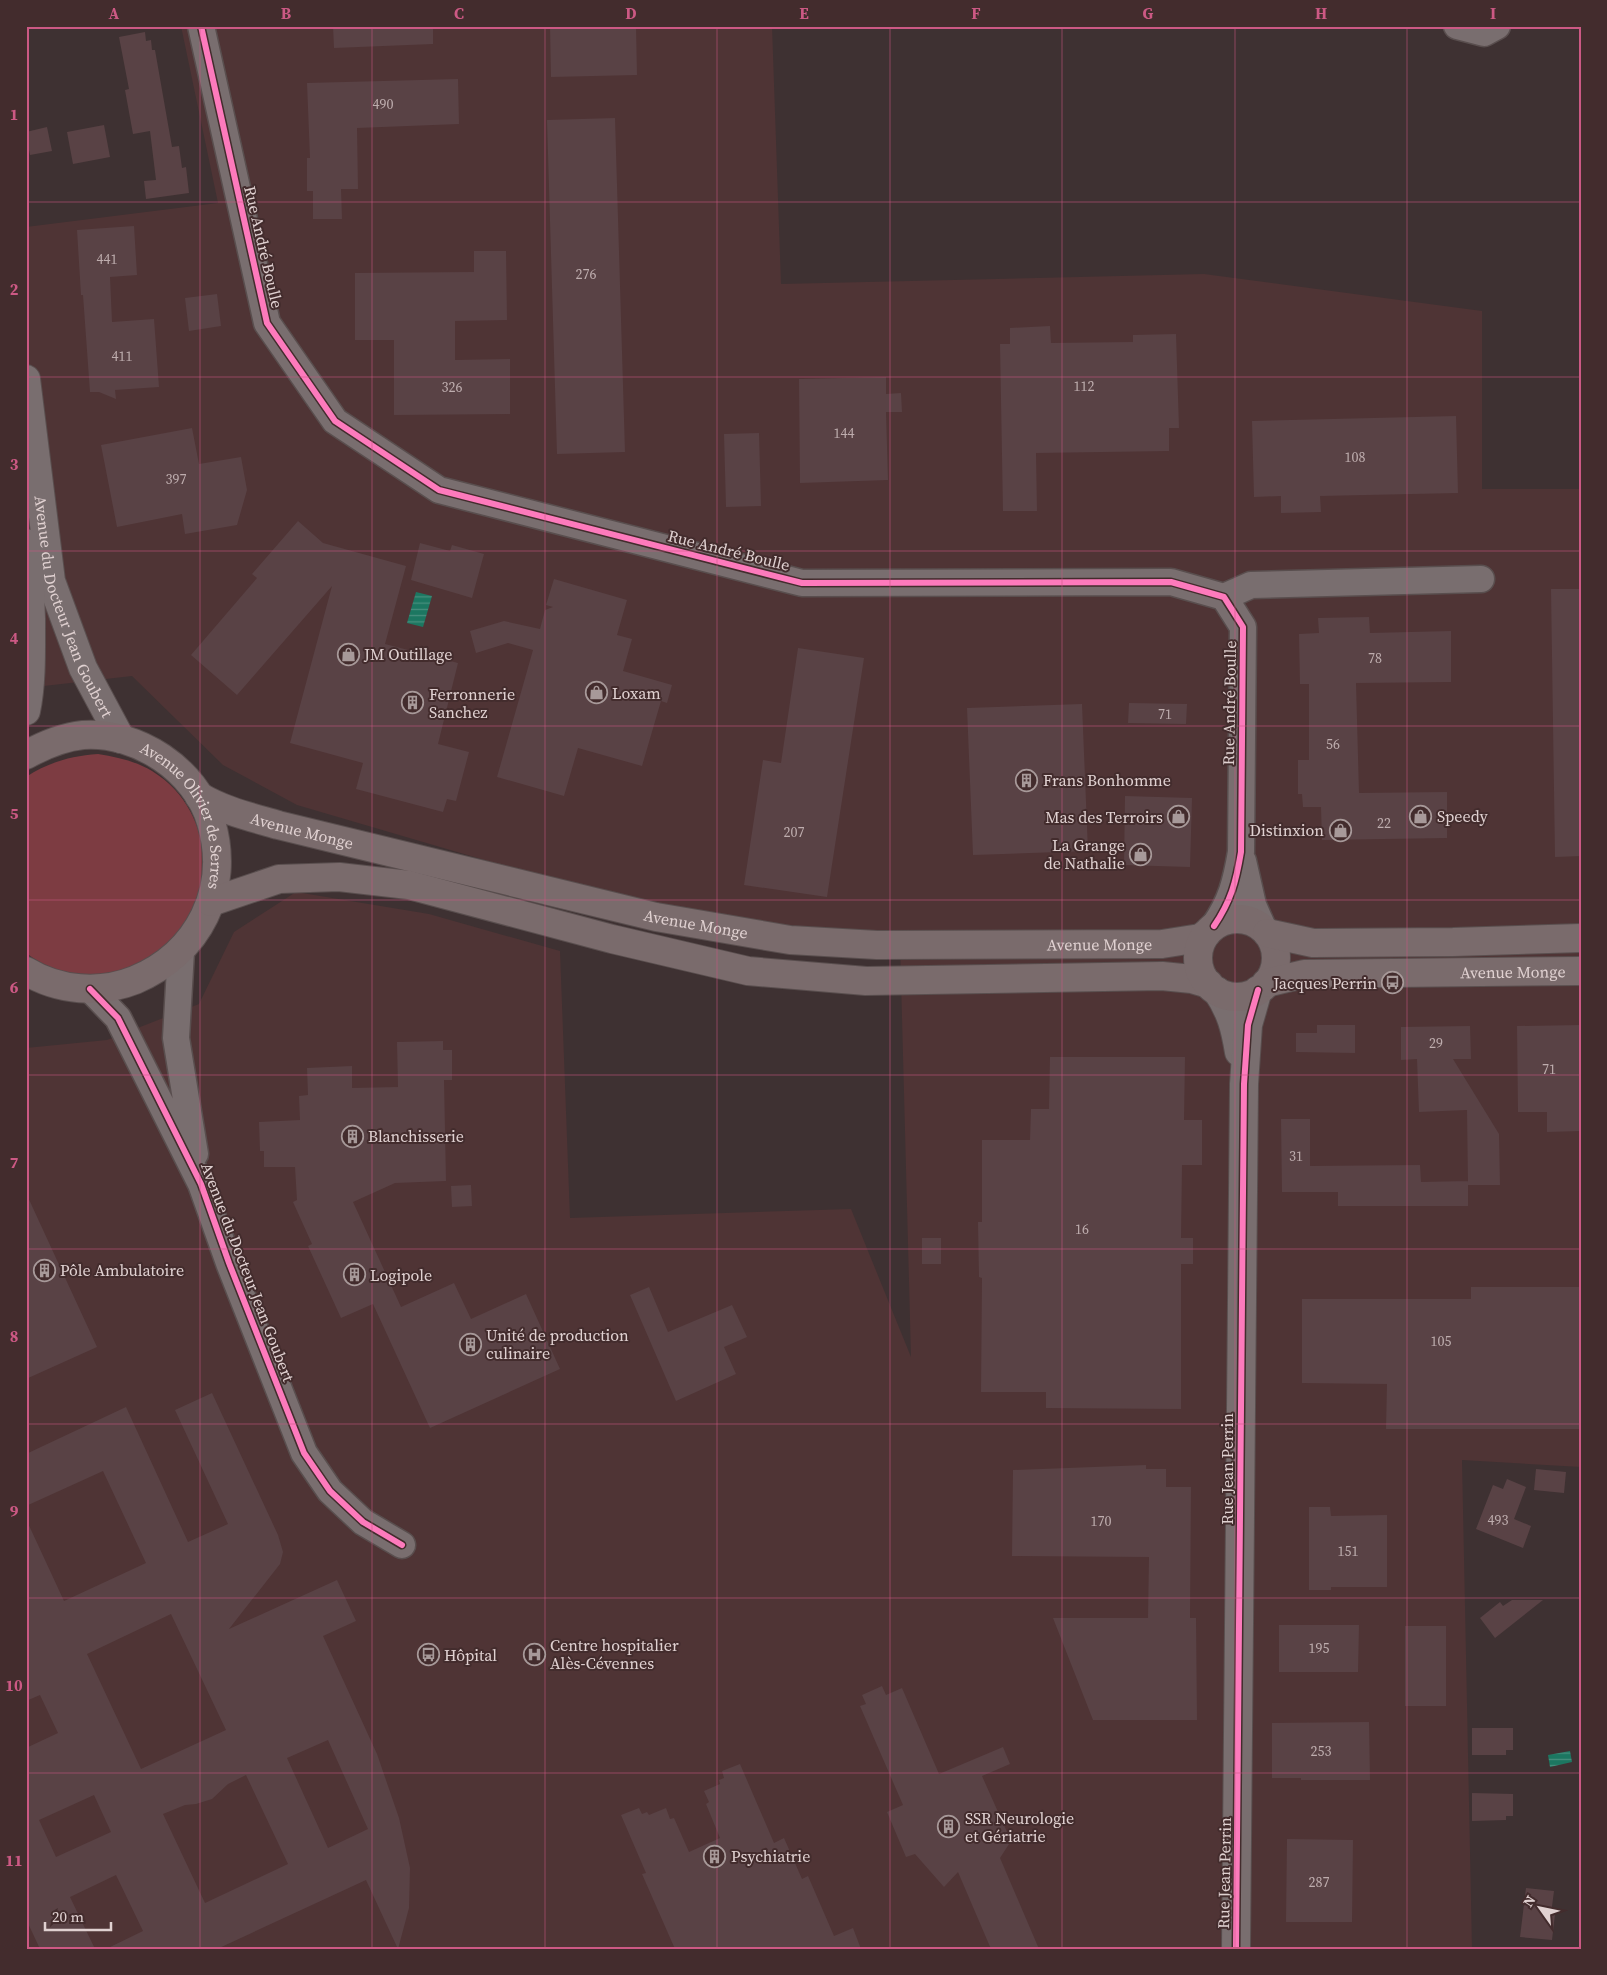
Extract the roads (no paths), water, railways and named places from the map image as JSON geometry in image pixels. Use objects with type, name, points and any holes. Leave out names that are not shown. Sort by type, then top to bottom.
[{"type":"main road","name":"Avenue Olivier de Serres","points":[[26,755],[46,744],[83,735],[121,739],[152,751],[179,770],[199,796],[211,821],[217,848],[217,875],[211,902],[204,920],[181,951],[154,972],[123,985],[90,989],[34,981]]},
{"type":"main road","name":"Avenue Monge","points":[[199,796],[213,805],[232,812],[317,835],[656,917],[790,940],[877,945],[1162,944],[1200,938],[1210,930]]},
{"type":"main road","name":"Avenue Monge","points":[[211,902],[279,879],[339,877],[409,885],[612,939],[748,971],[866,981],[1162,976],[1192,979],[1213,988]]},
{"type":"main road","points":[[1240,919],[1253,922],[1266,931],[1273,942],[1275,958],[1272,974],[1262,987],[1248,995],[1238,997],[1227,995],[1213,988],[1201,973],[1198,960],[1200,946],[1210,930],[1226,920],[1240,919]]},
{"type":"main road","name":"Avenue Monge","points":[[1266,931],[1313,943],[1581,938]]},
{"type":"main road","name":"Avenue Monge","points":[[1262,987],[1304,974],[1581,971]]},
{"type":"street","name":"Rue André Boulle","points":[[200,26],[267,322],[335,421],[439,490],[802,583],[1171,582],[1224,597],[1243,627],[1241,852],[1236,884],[1224,912],[1210,930]]},
{"type":"street","points":[[1457,26],[1484,33],[1497,26]]},
{"type":"street","name":"Avenue du Docteur Jean Goubert","points":[[26,380],[33,483],[51,580],[83,668],[121,739]]},
{"type":"street","name":"Avenue du Docteur Jean Goubert","points":[[26,543],[30,566],[31,642],[29,698],[26,712]]},
{"type":"street","points":[[1224,597],[1251,585],[1481,579]]},
{"type":"street","name":"Rue André Boulle","points":[[1241,852],[1253,905],[1266,931]]},
{"type":"street","name":"Avenue du Docteur Jean Goubert","points":[[181,951],[176,1038],[201,1184]]},
{"type":"street","name":"Rue Jean Perrin","points":[[1236,1949],[1244,1084],[1248,1025],[1262,987]]},
{"type":"street","name":"Rue Jean Perrin","points":[[1213,988],[1228,1008],[1235,1028],[1244,1084]]},
{"type":"street","name":"Avenue du Docteur Jean Goubert","points":[[90,989],[118,1018],[201,1184],[229,1263],[304,1453],[330,1491],[363,1522],[402,1545]]},
{"type":"place","name":"JM Outillage","points":[[348,654]]},
{"type":"place","name":"Loxam","points":[[596,693]]},
{"type":"place","name":"Ferronnerie Sanchez","points":[[413,703]]},
{"type":"place","name":"Frans Bonhomme","points":[[1027,780]]},
{"type":"place","name":"Speedy","points":[[1421,816]]},
{"type":"place","name":"Mas des Terroirs","points":[[1179,817]]},
{"type":"place","name":"Distinxion","points":[[1340,830]]},
{"type":"place","name":"La Grange de Nathalie","points":[[1141,854]]},
{"type":"place","name":"Jacques Perrin","points":[[1393,983]]},
{"type":"place","name":"Blanchisserie","points":[[352,1136]]},
{"type":"place","name":"Pôle Ambulatoire","points":[[44,1270]]},
{"type":"place","name":"Logipole","points":[[354,1275]]},
{"type":"place","name":"Unité de production culinaire","points":[[470,1344]]},
{"type":"place","name":"Centre hospitalier Alès-Cévennes","points":[[534,1654]]},
{"type":"place","name":"Hôpital","points":[[428,1655]]},
{"type":"place","name":"SSR Neurologie et Gériatrie","points":[[949,1827]]},
{"type":"place","name":"Psychiatrie","points":[[715,1856]]}]
